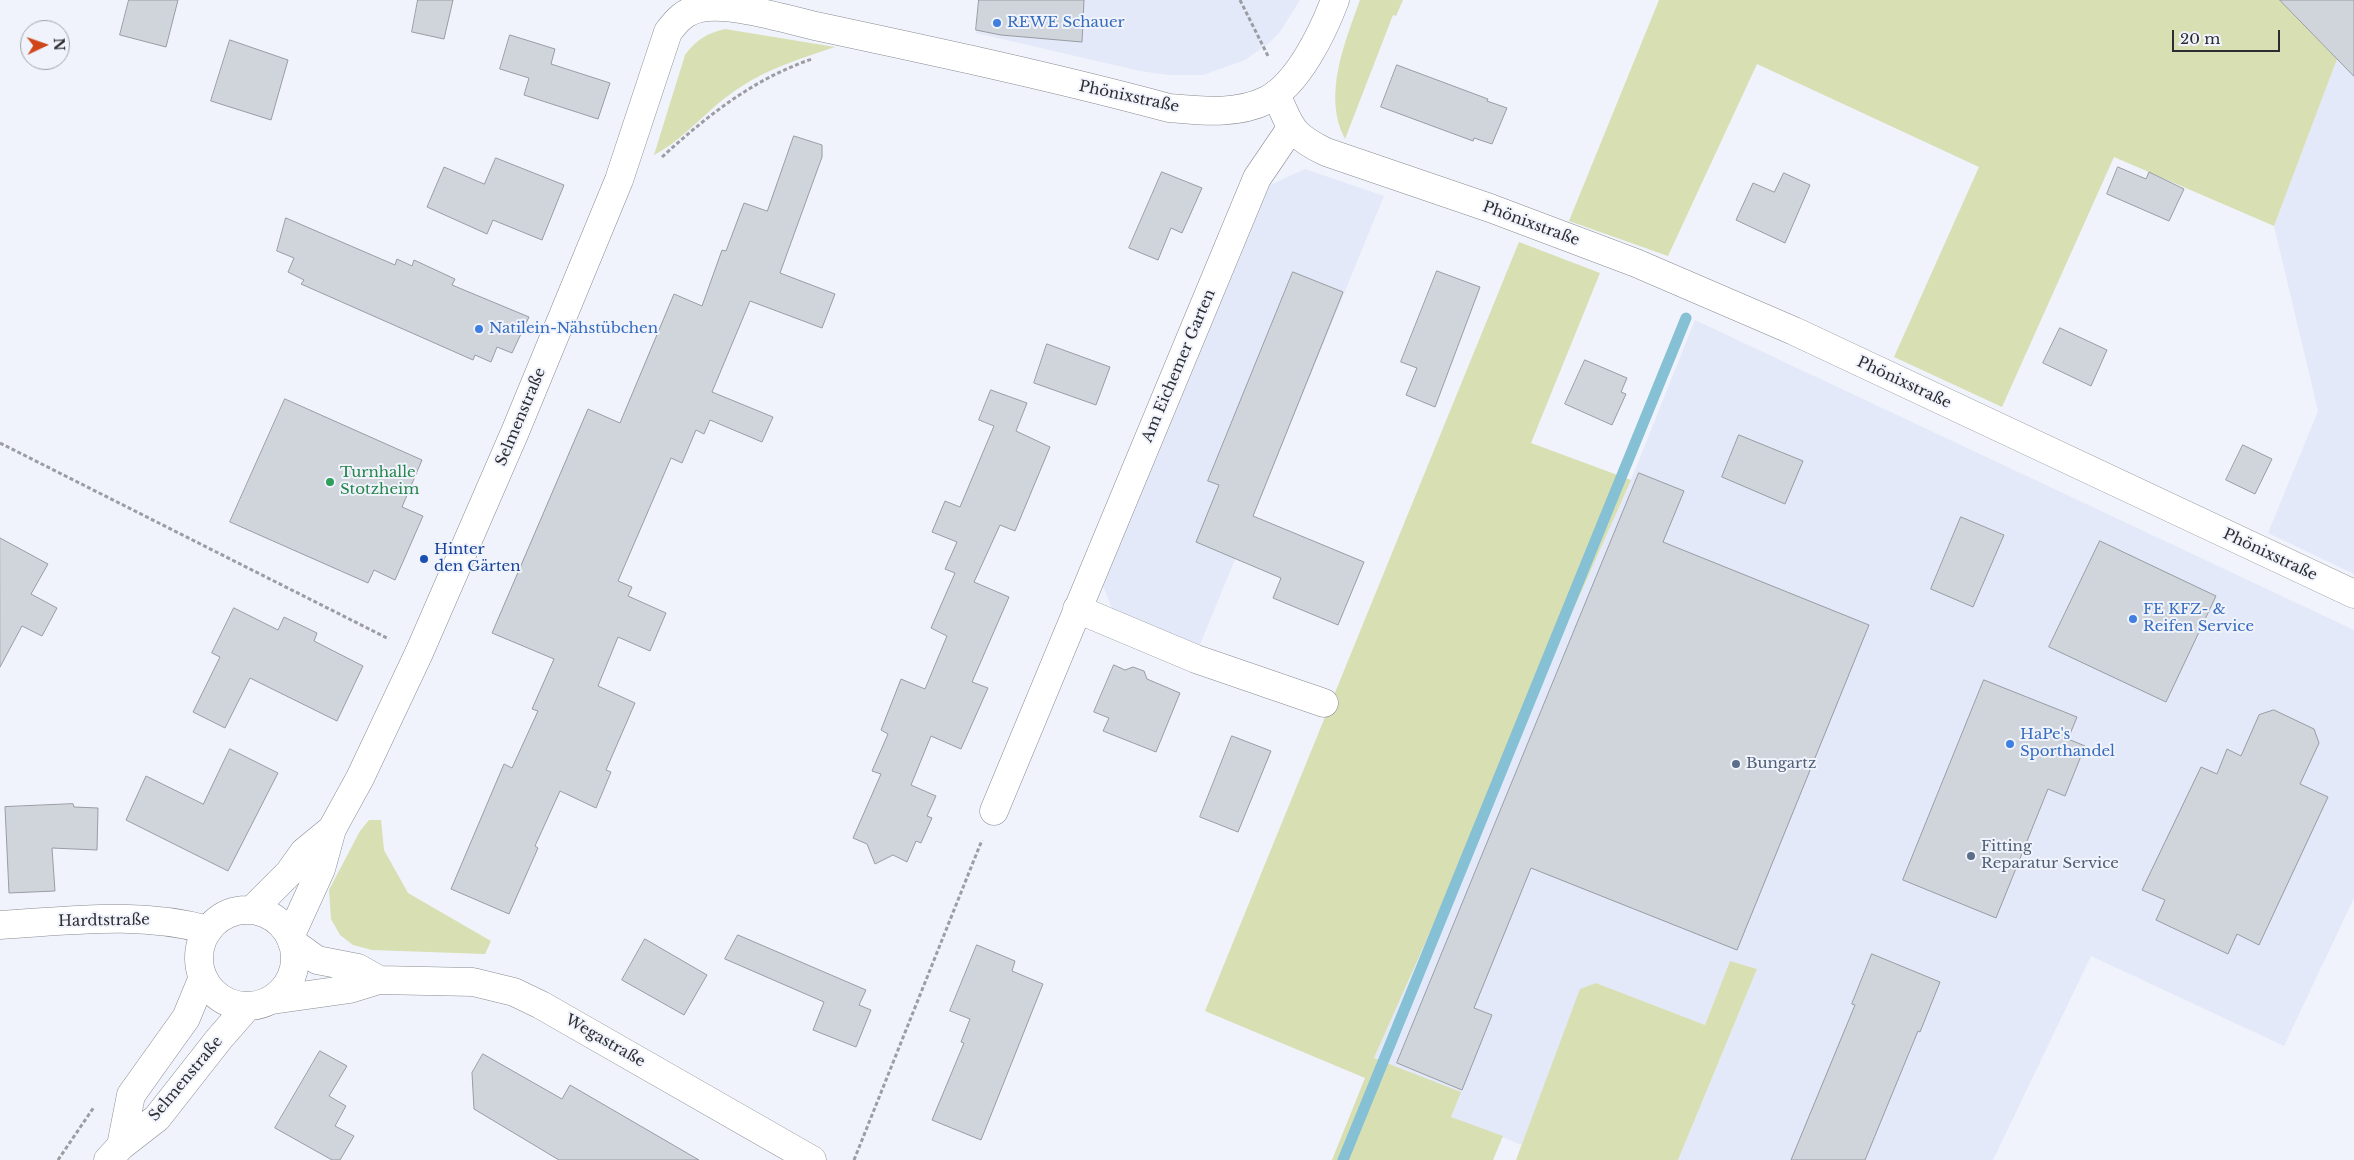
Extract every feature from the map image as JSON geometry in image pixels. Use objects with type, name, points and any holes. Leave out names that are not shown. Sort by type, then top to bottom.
[{"type":"street","points":[[1276,94],[1307,57],[1335,0]]},
{"type":"street","name":"Phönixstraße","points":[[685,6],[760,14],[1169,108],[1227,110],[1256,104],[1276,94],[1291,128],[1303,141],[1326,152],[1490,208],[1714,296],[1794,331],[2354,594]]},
{"type":"street","name":"Selmenstraße","points":[[291,940],[321,869],[332,829],[360,778],[419,653],[515,432],[619,180],[668,32],[685,6]]},
{"type":"street","name":"Am Eichemer Garten","points":[[994,812],[1257,178],[1291,128]]},
{"type":"street","points":[[1077,609],[1196,659],[1324,704]]},
{"type":"street","name":"Selmenstraße","points":[[252,910],[289,873],[304,852],[332,829]]},
{"type":"street","points":[[239,910],[252,910],[272,917],[291,940],[295,954],[291,976],[281,992],[259,1003],[223,1001],[213,993],[200,972],[199,953],[208,930],[227,914],[239,910]]},
{"type":"street","name":"Hardtstraße","points":[[0,925],[121,918],[183,923],[208,930]]},
{"type":"street","name":"Wegastraße","points":[[291,940],[317,960],[358,968],[379,980]]},
{"type":"street","name":"Selmenstraße","points":[[114,1153],[131,1095],[186,1018],[203,977]]},
{"type":"street","name":"Wegastraße","points":[[259,1003],[350,989],[379,980],[474,982],[514,992],[542,1005],[812,1160]]},
{"type":"street","name":"Selmenstraße","points":[[114,1153],[157,1118],[219,1039],[259,1003]]},
{"type":"path","points":[[1240,0],[1267,55]]},
{"type":"path","points":[[619,180],[662,156],[721,106],[757,83],[813,59]]},
{"type":"path","points":[[0,444],[419,653]]},
{"type":"path","points":[[854,1160],[994,812]]},
{"type":"shaded area","points":[[979,0],[1300,0],[1280,32],[1269,43],[1245,60],[1203,75],[1169,75],[1140,71],[976,33]]},
{"type":"shaded area","points":[[2280,0],[2354,0],[2354,574],[2268,533],[2318,411],[2274,226],[2337,59]]},
{"type":"shaded area","points":[[1305,169],[1384,196],[1199,647],[1113,611],[1103,586],[1270,185]]},
{"type":"shaded area","points":[[1695,320],[2354,630],[2354,898],[2284,1046],[2091,956],[1993,1160],[1678,1160],[1757,969],[1730,961],[1705,1025],[1596,983],[1581,989],[1522,1145],[1451,1117],[1460,1092],[1374,1058],[1631,480]]},
{"type":"green space","points":[[1360,0],[1403,0],[1396,16],[1393,15],[1345,139],[1338,122],[1336,87],[1338,69]]},
{"type":"green space","points":[[1659,0],[2280,0],[2337,59],[2274,226],[2114,157],[2002,407],[1894,357],[1979,167],[1757,64],[1668,256],[1569,221]]},
{"type":"green space","points":[[725,29],[835,47],[786,64],[750,81],[718,104],[677,140],[654,155],[685,55],[702,38]]},
{"type":"green space","points":[[1519,242],[1600,273],[1531,443],[1631,480],[1374,1058],[1461,1092],[1451,1117],[1503,1136],[1493,1160],[1332,1160],[1365,1078],[1205,1011]]},
{"type":"green space","points":[[369,820],[381,820],[384,850],[408,893],[491,941],[485,954],[372,950],[353,945],[340,935],[331,919],[329,890],[360,831]]},
{"type":"green space","points":[[1730,961],[1757,969],[1678,1160],[1516,1160],[1580,989],[1596,983],[1705,1025]]},
{"type":"building","points":[[129,0],[178,0],[166,47],[120,35]]},
{"type":"building","points":[[418,0],[453,0],[444,39],[412,32]]},
{"type":"building","points":[[979,0],[1084,0],[1082,42],[1001,35],[976,30]]},
{"type":"building","points":[[2280,0],[2354,0],[2354,76]]},
{"type":"building","points":[[510,35],[555,49],[551,64],[610,83],[598,119],[524,95],[529,78],[500,69]]},
{"type":"building","points":[[230,40],[288,60],[271,120],[211,101]]},
{"type":"building","points":[[1397,65],[1507,108],[1492,144],[1474,138],[1473,141],[1381,107]]},
{"type":"building","points":[[794,136],[822,145],[822,157],[780,273],[835,294],[822,328],[750,301],[712,392],[773,417],[762,442],[710,420],[704,434],[696,430],[682,463],[671,458],[618,581],[632,587],[628,596],[666,613],[650,651],[618,637],[598,686],[635,703],[606,770],[611,772],[596,808],[560,791],[535,846],[538,848],[509,914],[451,889],[504,764],[512,768],[538,711],[532,709],[554,659],[492,633],[588,409],[620,423],[674,294],[702,306],[722,250],[726,251],[744,203],[767,211]]},
{"type":"building","points":[[496,158],[564,185],[542,240],[493,220],[487,234],[427,207],[444,167],[484,184]]},
{"type":"building","points":[[2118,167],[2146,179],[2149,172],[2184,189],[2169,221],[2107,194]]},
{"type":"building","points":[[1162,172],[1202,188],[1182,233],[1171,228],[1158,260],[1129,248]]},
{"type":"building","points":[[1784,173],[1810,185],[1785,243],[1736,220],[1753,183],[1774,192]]},
{"type":"building","points":[[286,218],[395,265],[397,259],[412,266],[414,260],[455,279],[452,285],[529,317],[512,353],[497,347],[491,362],[475,355],[473,360],[301,284],[304,280],[288,272],[294,258],[277,251]]},
{"type":"building","points":[[1437,271],[1480,287],[1435,407],[1406,395],[1417,368],[1401,362]]},
{"type":"building","points":[[1293,272],[1343,292],[1253,516],[1364,562],[1338,625],[1273,598],[1281,578],[1196,542],[1219,485],[1208,481]]},
{"type":"building","points":[[2060,328],[2107,350],[2091,386],[2043,363]]},
{"type":"building","points":[[1047,344],[1110,367],[1096,405],[1034,383]]},
{"type":"building","points":[[1585,360],[1627,378],[1621,392],[1626,394],[1612,425],[1565,404]]},
{"type":"building","points":[[991,390],[1027,403],[1016,431],[1050,447],[1015,531],[1000,525],[974,582],[1009,597],[972,682],[988,688],[961,749],[931,736],[911,785],[936,796],[927,816],[932,818],[921,843],[916,841],[907,862],[893,855],[875,864],[867,844],[853,838],[881,774],[872,771],[888,734],[881,730],[901,679],[925,689],[947,636],[931,628],[955,573],[945,569],[957,542],[932,532],[945,501],[960,507],[994,426],[979,420]]},
{"type":"building","name":"Turnhalle Stotzheim","points":[[285,399],[422,460],[402,507],[423,516],[395,580],[374,570],[368,583],[230,522]]},
{"type":"building","points":[[1739,435],[1803,461],[1785,504],[1722,477]]},
{"type":"building","points":[[2243,445],[2272,459],[2255,494],[2226,480]]},
{"type":"building","points":[[1639,473],[1684,491],[1663,542],[1869,625],[1737,950],[1531,868],[1474,1008],[1492,1015],[1462,1090],[1397,1063]]},
{"type":"building","points":[[1961,517],[2004,535],[1973,607],[1931,589]]},
{"type":"building","points":[[0,538],[48,564],[31,594],[57,608],[42,636],[22,626],[0,667]]},
{"type":"building","points":[[2100,541],[2216,596],[2166,702],[2049,647]]},
{"type":"building","points":[[234,608],[278,630],[284,617],[317,633],[314,641],[363,666],[337,721],[250,678],[225,728],[193,712],[220,657],[212,653]]},
{"type":"building","points":[[1114,665],[1125,670],[1133,667],[1144,671],[1147,679],[1180,693],[1156,752],[1103,731],[1109,718],[1094,712]]},
{"type":"building","points":[[1984,680],[2077,717],[2068,739],[2085,746],[2065,796],[2048,789],[1996,918],[1903,880]]},
{"type":"building","points":[[2274,710],[2314,729],[2319,743],[2300,784],[2328,797],[2259,945],[2237,934],[2228,954],[2156,920],[2165,900],[2142,890],[2201,767],[2217,774],[2227,749],[2241,756],[2259,715]]},
{"type":"building","points":[[1232,736],[1271,751],[1238,832],[1200,817]]},
{"type":"building","points":[[230,749],[278,773],[228,871],[126,820],[146,776],[203,804]]},
{"type":"building","points":[[73,804],[74,807],[98,808],[97,850],[52,848],[55,891],[9,893],[5,807]]},
{"type":"building","points":[[738,935],[866,990],[859,1005],[871,1010],[856,1047],[813,1030],[824,1002],[725,959]]},
{"type":"building","points":[[645,939],[707,975],[684,1015],[622,980]]},
{"type":"building","points":[[977,945],[1015,961],[1012,971],[1043,984],[981,1140],[932,1120],[964,1043],[961,1042],[970,1019],[950,1011]]},
{"type":"building","points":[[1872,954],[1940,982],[1865,1160],[1791,1160],[1855,1005],[1852,1004]]},
{"type":"building","points":[[320,1051],[347,1066],[329,1096],[346,1106],[335,1126],[354,1136],[340,1160],[332,1160],[275,1128]]},
{"type":"building","points":[[483,1054],[562,1099],[570,1085],[699,1160],[559,1160],[474,1109],[472,1073]]},
{"type":"waterway","points":[[1343,1160],[1686,318]]},
{"type":"place","name":"REWE Schauer","points":[[997,23]]},
{"type":"place","name":"Natilein-Nähstübchen","points":[[479,329]]},
{"type":"place","name":"Turnhalle Stotzheim","points":[[330,482]]},
{"type":"place","name":"Hinter den Gärten","points":[[424,559]]},
{"type":"place","name":"FE KFZ- & Reifen Service","points":[[2133,619]]},
{"type":"place","name":"HaPe's Sporthandel","points":[[2010,744]]},
{"type":"place","name":"Bungartz","points":[[1736,764]]},
{"type":"place","name":"Fitting Reparatur Service","points":[[1971,856]]}]
